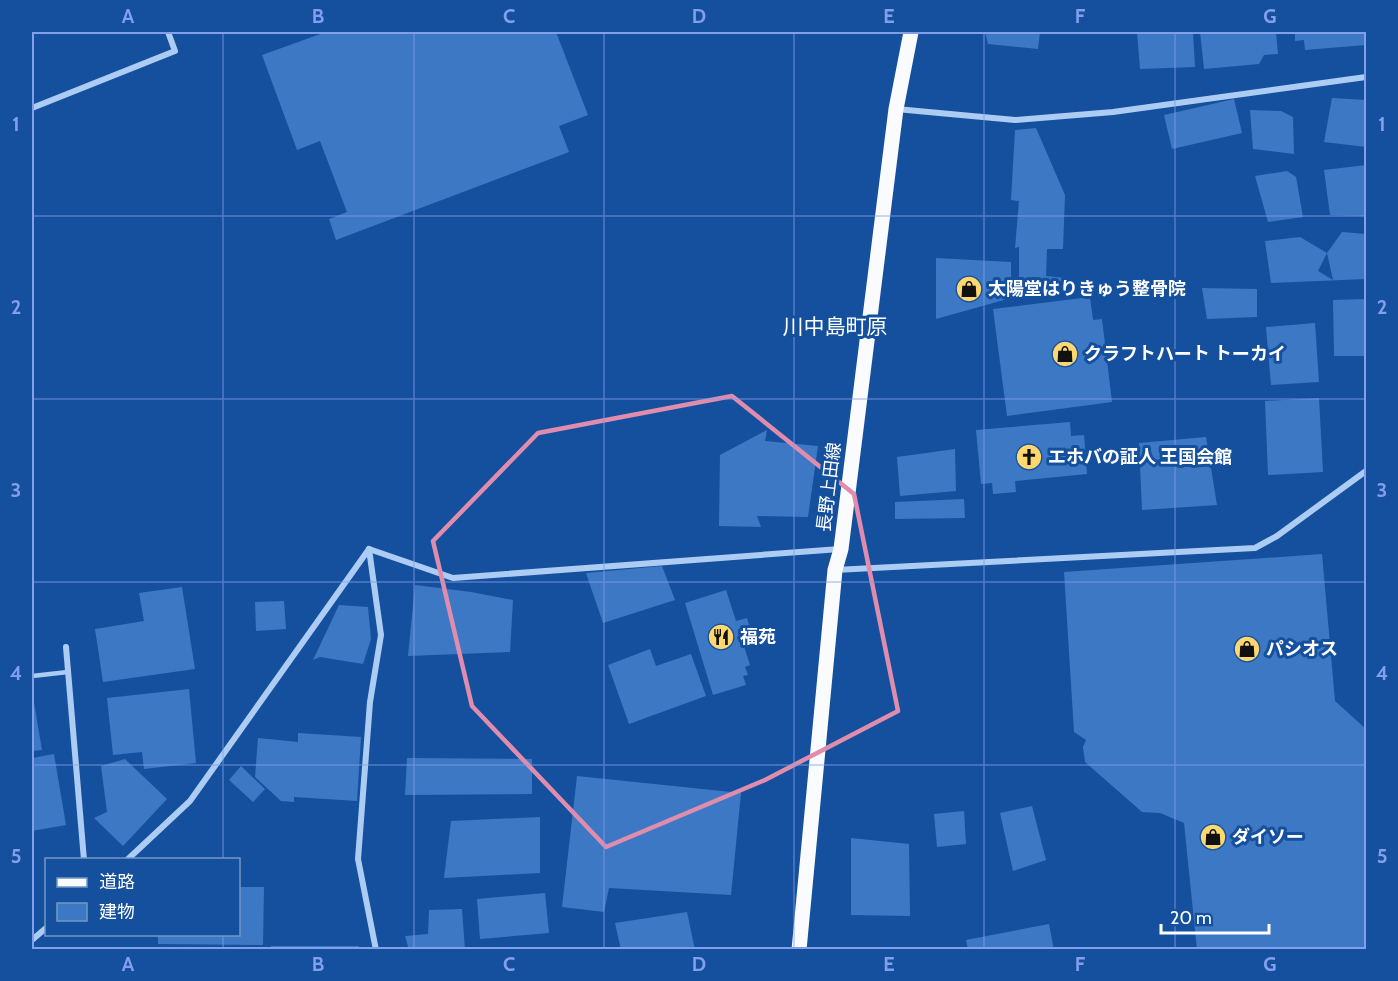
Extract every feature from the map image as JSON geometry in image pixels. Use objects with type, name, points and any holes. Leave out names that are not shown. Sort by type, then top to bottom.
[{"type":"main road","name":"長野上田線","points":[[799,950],[835,570],[841,549],[896,109],[911,32]]},
{"type":"street","points":[[32,108],[175,51],[168,32]]},
{"type":"street","points":[[896,109],[1015,120],[1113,112],[1366,77]]},
{"type":"street","points":[[835,570],[1255,548],[1277,537],[1366,471]]},
{"type":"street","points":[[369,549],[453,578],[841,549]]},
{"type":"street","points":[[128,858],[190,801],[369,549]]},
{"type":"street","points":[[369,549],[381,635],[370,702],[358,859],[376,950]]},
{"type":"street","points":[[66,647],[84,858]]},
{"type":"street","points":[[32,940],[45,929]]},
{"type":"lane","points":[[32,676],[68,672]]},
{"type":"highlighted area","points":[[732,396],[854,494],[898,711],[765,780],[606,847],[472,706],[433,541],[538,433]]},
{"type":"building","points":[[326,32],[556,32],[588,115],[559,126],[569,152],[336,240],[329,219],[347,212],[320,141],[297,150],[262,55]]},
{"type":"building","points":[[985,32],[1040,32],[1038,49],[988,44]]},
{"type":"building","points":[[1137,32],[1193,32],[1195,67],[1140,69]]},
{"type":"building","points":[[1200,32],[1276,32],[1278,54],[1264,55],[1259,64],[1204,69]]},
{"type":"building","points":[[1295,32],[1366,32],[1366,45],[1305,50],[1304,40],[1295,41]]},
{"type":"building","points":[[1332,98],[1366,100],[1366,147],[1324,142]]},
{"type":"building","points":[[1234,99],[1242,133],[1172,149],[1164,115]]},
{"type":"building","points":[[1250,110],[1281,111],[1293,117],[1294,154],[1253,149]]},
{"type":"building","points":[[1036,128],[1065,195],[1063,249],[1047,249],[1046,276],[1066,278],[1068,282],[1019,296],[1019,247],[1015,248],[1019,201],[1011,200],[1015,130]]},
{"type":"building","points":[[1366,165],[1366,216],[1330,215],[1324,170]]},
{"type":"building","points":[[1287,171],[1296,177],[1303,217],[1268,222],[1255,176]]},
{"type":"building","points":[[1342,232],[1366,234],[1366,279],[1271,283],[1265,241],[1300,237],[1327,253]],"holes":[[[1327,253],[1333,280],[1318,271]]]},
{"type":"building","points":[[936,258],[1011,262],[1011,298],[936,319]]},
{"type":"building","points":[[1202,288],[1257,289],[1257,317],[1207,319]]},
{"type":"building","points":[[1090,297],[1093,320],[1102,319],[1112,402],[1007,416],[993,309]]},
{"type":"building","points":[[1366,299],[1366,356],[1334,356],[1333,300]]},
{"type":"building","points":[[1315,323],[1319,382],[1271,385],[1266,327]]},
{"type":"building","points":[[1319,398],[1323,472],[1268,475],[1265,401]]},
{"type":"building","points":[[1070,422],[1071,436],[1084,435],[1087,474],[1015,481],[1016,492],[993,494],[992,483],[981,484],[976,430]]},
{"type":"building","points":[[767,430],[765,441],[818,446],[808,517],[757,516],[761,527],[719,526],[720,455]]},
{"type":"building","points":[[1206,437],[1217,505],[1142,510],[1139,443]]},
{"type":"building","points":[[955,449],[956,491],[900,496],[897,457]]},
{"type":"building","points":[[964,499],[965,518],[895,519],[895,502]]},
{"type":"building","points":[[1322,554],[1335,701],[1366,729],[1366,950],[1197,950],[1184,823],[1160,813],[1142,812],[1085,762],[1083,747],[1086,740],[1074,732],[1064,572]]},
{"type":"building","points":[[662,566],[675,600],[603,623],[586,573]]},
{"type":"building","points":[[415,585],[513,600],[510,652],[408,656]]},
{"type":"building","points":[[182,587],[195,669],[103,682],[95,629],[144,621],[139,593]]},
{"type":"building","points":[[726,590],[736,621],[747,618],[752,636],[742,640],[750,665],[745,667],[748,675],[743,676],[746,685],[713,695],[685,603]]},
{"type":"building","points":[[284,601],[286,629],[256,631],[255,602]]},
{"type":"building","points":[[339,605],[368,607],[371,639],[363,664],[320,657],[313,660]]},
{"type":"building","points":[[650,649],[656,666],[691,654],[706,696],[629,724],[608,665]]},
{"type":"building","points":[[189,689],[196,763],[144,769],[142,752],[113,755],[107,698]]},
{"type":"building","points":[[32,691],[42,750],[32,751]]},
{"type":"building","points":[[298,733],[361,737],[357,801],[294,797],[294,802],[281,801],[255,777],[258,738],[298,742]]},
{"type":"building","points":[[54,754],[66,825],[32,831],[32,758]]},
{"type":"building","points":[[407,758],[532,759],[532,794],[405,795]]},
{"type":"building","points":[[125,759],[167,799],[123,846],[94,818],[107,812],[101,766]]},
{"type":"building","points":[[241,766],[265,789],[253,802],[229,780]]},
{"type":"building","points":[[577,776],[741,793],[731,895],[609,888],[604,912],[562,907]]},
{"type":"building","points":[[1032,806],[1046,860],[1013,871],[1000,813]]},
{"type":"building","points":[[964,811],[966,844],[937,847],[934,814]]},
{"type":"building","points":[[540,817],[540,873],[444,878],[451,821]]},
{"type":"building","points":[[851,838],[909,844],[910,916],[851,915]]},
{"type":"building","points":[[240,887],[264,887],[263,945],[158,944],[158,936],[240,936]]},
{"type":"building","points":[[545,893],[549,933],[480,939],[477,899]]},
{"type":"building","points":[[462,909],[465,950],[409,950],[405,936],[428,934],[429,910]]},
{"type":"building","points":[[687,912],[695,950],[621,950],[615,923]]},
{"type":"building","points":[[1049,924],[1054,950],[968,950],[966,940]]},
{"type":"building","points":[[271,946],[359,946],[359,950],[271,950]]},
{"type":"place","name":"太陽堂はりきゅう整骨院","points":[[969,289]]},
{"type":"place","name":"クラフトハート トーカイ","points":[[1065,354]]},
{"type":"place","name":"エホバの証人 王国会館","points":[[1029,457]]},
{"type":"place","name":"福苑","points":[[721,637]]},
{"type":"place","name":"パシオス","points":[[1247,649]]},
{"type":"place","name":"ダイソー","points":[[1213,837]]},
{"type":"district","name":"川中島町原","points":[[835,327]]}]
